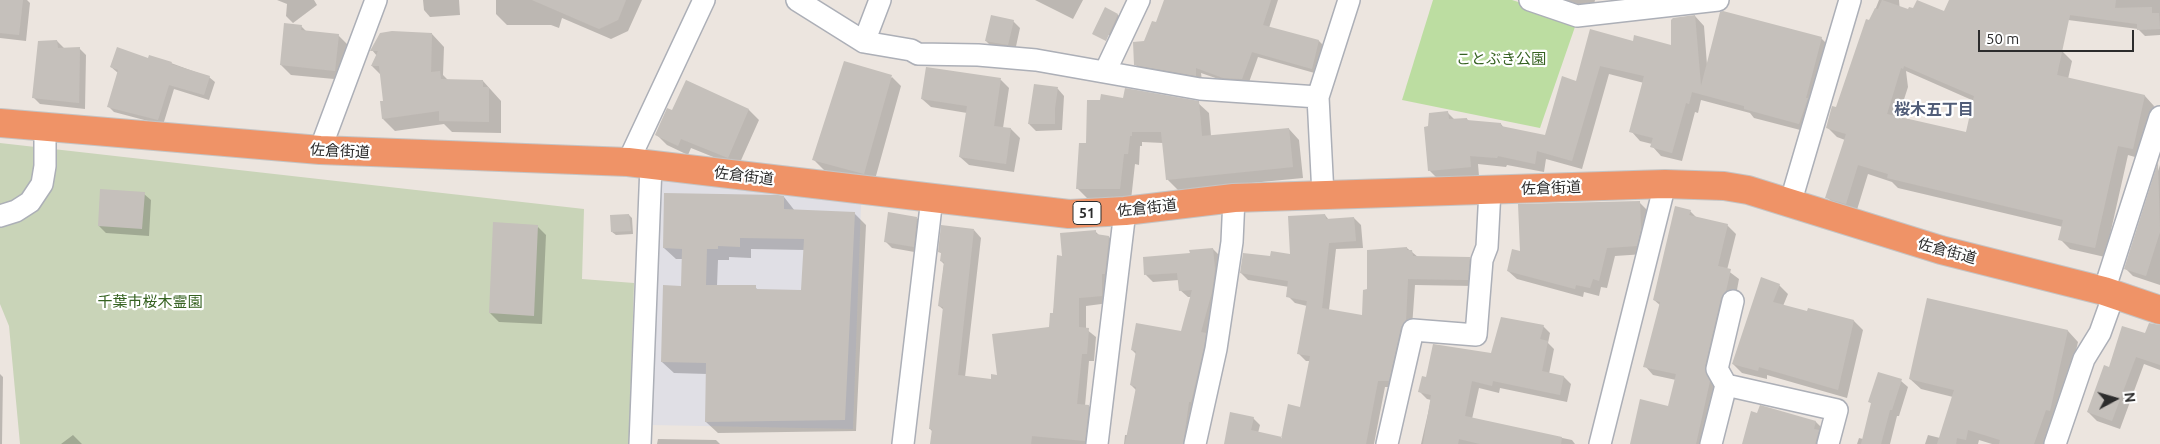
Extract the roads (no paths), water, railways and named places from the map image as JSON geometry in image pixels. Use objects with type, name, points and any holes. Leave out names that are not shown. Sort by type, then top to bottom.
[{"type":"highway","name":"佐倉街道","points":[[0,123],[320,150],[640,163],[1069,214],[1126,211],[1234,198],[1665,184],[1732,187],[1748,190],[1941,250],[2109,292],[2160,310]]},
{"type":"street","points":[[320,150],[376,0]]},
{"type":"street","points":[[640,444],[640,163],[704,0]]},
{"type":"street","points":[[797,0],[864,42],[911,50],[918,54],[978,55],[1036,60],[1200,88],[1318,97]]},
{"type":"street","points":[[864,42],[880,0]]},
{"type":"street","points":[[1105,72],[1139,0]]},
{"type":"street","points":[[1323,195],[1318,97],[1349,0]]},
{"type":"street","points":[[1530,0],[1578,16],[1718,0]]},
{"type":"street","points":[[1790,204],[1850,0]]},
{"type":"street","points":[[2055,444],[2084,359],[2100,333],[2109,292],[2160,118]]},
{"type":"street","points":[[0,216],[16,211],[30,202],[42,184],[45,166],[45,126]]},
{"type":"street","points":[[1600,444],[1665,184]]},
{"type":"street","points":[[1387,444],[1413,330],[1476,335],[1482,260],[1487,247],[1490,190]]},
{"type":"street","points":[[903,444],[932,198]]},
{"type":"street","points":[[1195,444],[1216,348],[1232,242],[1234,198]]},
{"type":"street","points":[[1097,444],[1126,211]]},
{"type":"street","points":[[1711,444],[1726,386],[1717,368],[1732,301]]},
{"type":"street","points":[[1726,386],[1836,410],[1828,444]]},
{"type":"district","name":"桜木五丁目","points":[[1934,110]]},
{"type":"park label","name":"ことぶき公園","points":[[1501,59]]},
{"type":"park label","name":"千葉市桜木霊園","points":[[150,302]]}]
